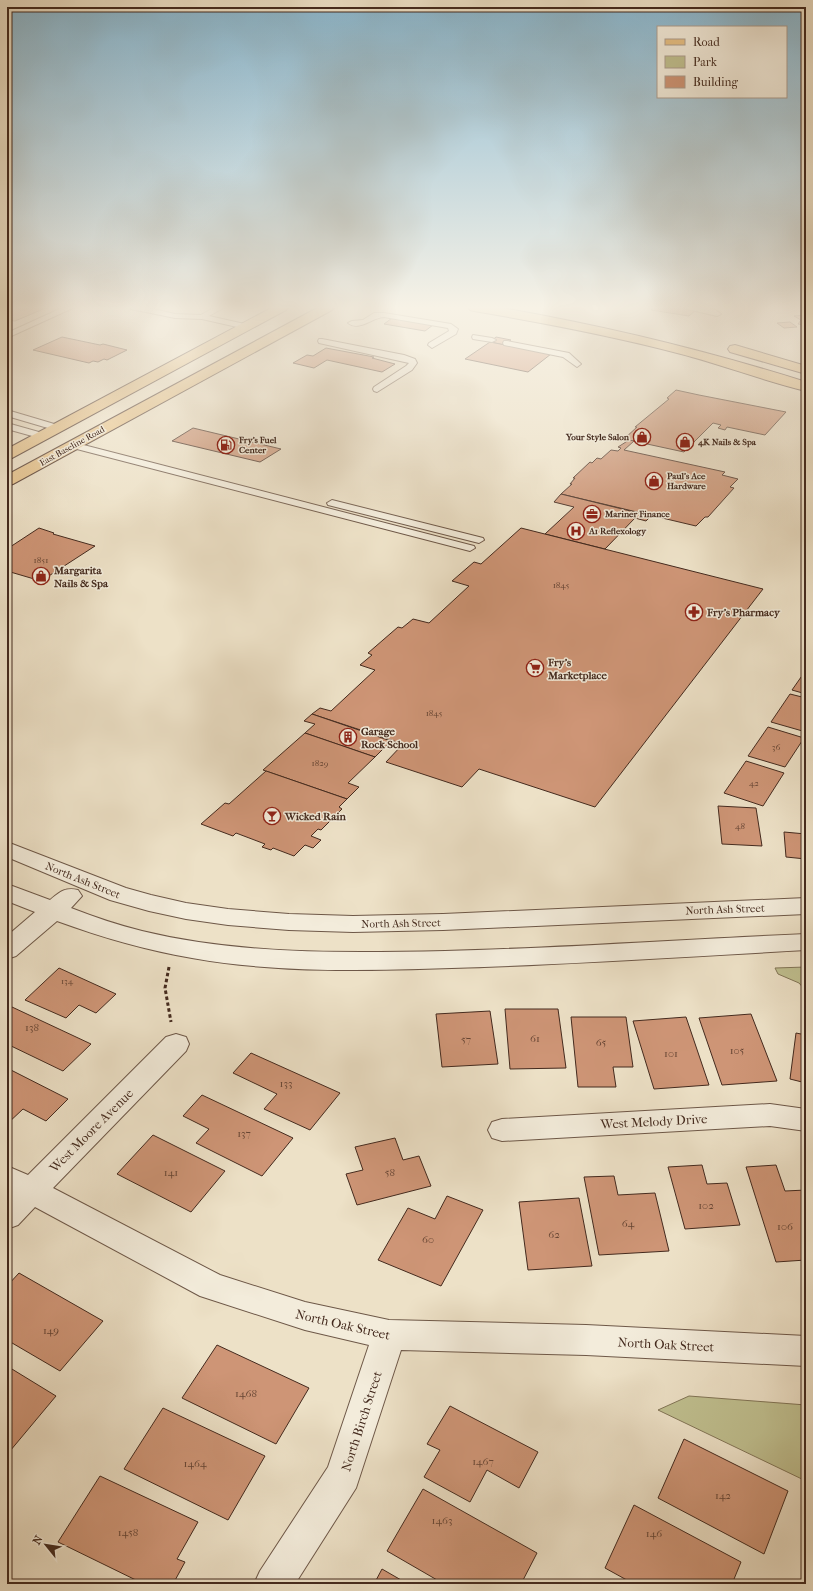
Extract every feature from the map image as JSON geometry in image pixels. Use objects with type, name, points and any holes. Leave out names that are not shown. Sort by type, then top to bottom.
[{"type":"main road","points":[[7,455],[145,381]]},
{"type":"main road","name":"East Baseline Road","points":[[7,481],[191,381]]},
{"type":"main road","points":[[787,381],[806,387]]},
{"type":"street","name":"North Ash Street","points":[[7,849],[118,894],[149,903],[186,911],[228,917],[289,922],[354,924],[443,922],[806,906]]},
{"type":"street","points":[[7,892],[61,903],[110,930],[160,944],[260,958],[332,961],[496,959],[806,942]]},
{"type":"street","points":[[7,950],[61,903]]},
{"type":"street","name":"West Moore Avenue","points":[[7,1216],[19,1184],[176,1044]]},
{"type":"street","name":"West Melody Drive","points":[[502,1130],[770,1115],[806,1120]]},
{"type":"street","name":"North Oak Street","points":[[19,1184],[211,1286],[304,1316],[389,1335],[586,1340],[806,1351]]},
{"type":"street","name":"North Birch Street","points":[[273,1584],[344,1476],[389,1335]]},
{"type":"lane","points":[[377,389],[389,381]]},
{"type":"lane","points":[[7,413],[58,428]]},
{"type":"lane","points":[[7,426],[43,436]]},
{"type":"lane","points":[[78,442],[479,540]]},
{"type":"lane","points":[[78,442],[470,548]]},
{"type":"path","points":[[176,1044],[165,996],[166,975],[180,947]]},
{"type":"green space","points":[[806,967],[806,991],[799,983],[778,974],[775,968]]},
{"type":"green space","points":[[689,1396],[806,1405],[806,1481],[658,1410]]},
{"type":"building","points":[[676,390],[786,412],[765,435],[727,427],[725,430],[718,428],[721,425],[713,423],[684,452],[624,439],[637,427],[635,427],[669,399],[667,398]]},
{"type":"building","name":"Fry's Fuel Center","points":[[193,428],[281,449],[260,462],[172,441]]},
{"type":"building","name":"Paul's Ace Hardware","points":[[629,440],[634,441],[624,450],[725,472],[722,475],[738,479],[730,487],[734,488],[708,517],[705,517],[696,526],[561,494],[572,484],[570,484],[575,478],[573,478],[590,462],[592,463],[597,458],[601,459],[611,450],[618,451],[621,448],[618,447]]},
{"type":"building","points":[[561,494],[651,516],[646,521],[635,518],[605,549],[545,534],[574,507],[554,502]]},
{"type":"building","points":[[39,528],[54,533],[53,534],[95,546],[41,581],[7,571],[7,549]]},
{"type":"building","name":"Fry's Marketplace","points":[[521,528],[763,589],[595,807],[479,769],[462,787],[386,762],[403,744],[312,714],[320,708],[331,711],[375,670],[360,665],[372,655],[368,653],[398,627],[402,628],[413,619],[429,623],[469,586],[452,581],[474,562],[481,564]]},
{"type":"building","points":[[806,670],[806,694],[792,690]]},
{"type":"building","points":[[790,694],[806,698],[806,732],[771,722]]},
{"type":"building","name":"Garage Rock School","points":[[312,714],[391,741],[375,757],[305,733],[315,724],[304,721]]},
{"type":"building","points":[[768,727],[804,738],[785,767],[748,756]]},
{"type":"building","points":[[305,733],[375,757],[348,783],[359,787],[347,799],[263,770]]},
{"type":"building","points":[[746,761],[784,773],[763,806],[724,793]]},
{"type":"building","name":"Wicked Rain","points":[[266,771],[347,799],[339,807],[342,809],[321,830],[318,829],[311,836],[321,840],[313,848],[305,845],[294,856],[273,848],[271,850],[262,847],[265,844],[236,833],[233,836],[201,824],[225,803],[229,804]]},
{"type":"building","points":[[718,806],[756,808],[762,846],[722,844]]},
{"type":"building","points":[[784,832],[806,834],[806,859],[786,857]]},
{"type":"building","points":[[59,968],[116,994],[96,1013],[79,1005],[66,1018],[25,1000]]},
{"type":"building","points":[[12,1007],[91,1044],[63,1071],[7,1044],[7,1011]]},
{"type":"building","points":[[505,1009],[558,1009],[566,1068],[510,1069]]},
{"type":"building","points":[[490,1011],[498,1064],[442,1067],[436,1014]]},
{"type":"building","points":[[751,1014],[777,1081],[722,1085],[699,1018]]},
{"type":"building","points":[[571,1017],[626,1017],[633,1067],[613,1067],[616,1087],[578,1087]]},
{"type":"building","points":[[686,1017],[709,1085],[654,1089],[633,1021]]},
{"type":"building","points":[[796,1033],[806,1035],[806,1083],[790,1079]]},
{"type":"building","points":[[251,1053],[340,1093],[310,1130],[264,1109],[277,1094],[233,1073]]},
{"type":"building","points":[[7,1068],[68,1099],[46,1121],[23,1109],[7,1124]]},
{"type":"building","points":[[202,1095],[293,1138],[262,1176],[196,1143],[209,1129],[183,1116]]},
{"type":"building","points":[[153,1135],[225,1171],[191,1212],[117,1174]]},
{"type":"building","points":[[395,1138],[403,1160],[419,1156],[431,1186],[357,1205],[346,1174],[363,1170],[355,1147]]},
{"type":"building","points":[[702,1165],[707,1184],[727,1183],[740,1225],[685,1229],[668,1167]]},
{"type":"building","points":[[776,1165],[785,1191],[806,1190],[806,1260],[776,1262],[746,1167]]},
{"type":"building","points":[[614,1176],[618,1195],[655,1193],[669,1251],[599,1255],[584,1177]]},
{"type":"building","points":[[447,1196],[483,1210],[441,1286],[378,1260],[408,1208],[435,1219]]},
{"type":"building","points":[[579,1198],[592,1266],[528,1270],[519,1202]]},
{"type":"building","points":[[19,1273],[103,1321],[60,1371],[7,1340],[7,1286]]},
{"type":"building","points":[[217,1345],[309,1388],[276,1444],[182,1398]]},
{"type":"building","points":[[7,1366],[56,1396],[10,1451],[7,1450]]},
{"type":"building","points":[[450,1406],[538,1452],[519,1488],[487,1470],[470,1502],[424,1477],[440,1450],[427,1444]]},
{"type":"building","points":[[163,1408],[265,1456],[228,1520],[124,1469]]},
{"type":"building","points":[[684,1439],[788,1491],[764,1554],[658,1498]]},
{"type":"building","points":[[100,1476],[198,1522],[177,1559],[185,1562],[173,1584],[144,1584],[58,1542]]},
{"type":"building","points":[[423,1489],[537,1553],[521,1584],[444,1584],[387,1551]]},
{"type":"building","points":[[634,1505],[741,1562],[732,1584],[634,1584],[605,1568]]},
{"type":"building","points":[[382,1569],[408,1584],[374,1584]]},
{"type":"place","name":"Your Style Salon","points":[[642,437]]},
{"type":"place","name":"4K Nails & Spa","points":[[685,442]]},
{"type":"place","name":"Fry's Fuel Center","points":[[226,445]]},
{"type":"place","name":"Paul's Ace Hardware","points":[[654,481]]},
{"type":"place","name":"Mariner Finance","points":[[592,514]]},
{"type":"place","name":"A1 Reflexology","points":[[576,531]]},
{"type":"place","name":"Margarita Nails & Spa","points":[[41,576]]},
{"type":"place","name":"Fry's Pharmacy","points":[[694,612]]},
{"type":"place","name":"Fry's Marketplace","points":[[535,668]]},
{"type":"place","name":"Garage Rock School","points":[[348,737]]},
{"type":"place","name":"Wicked Rain","points":[[272,816]]}]
